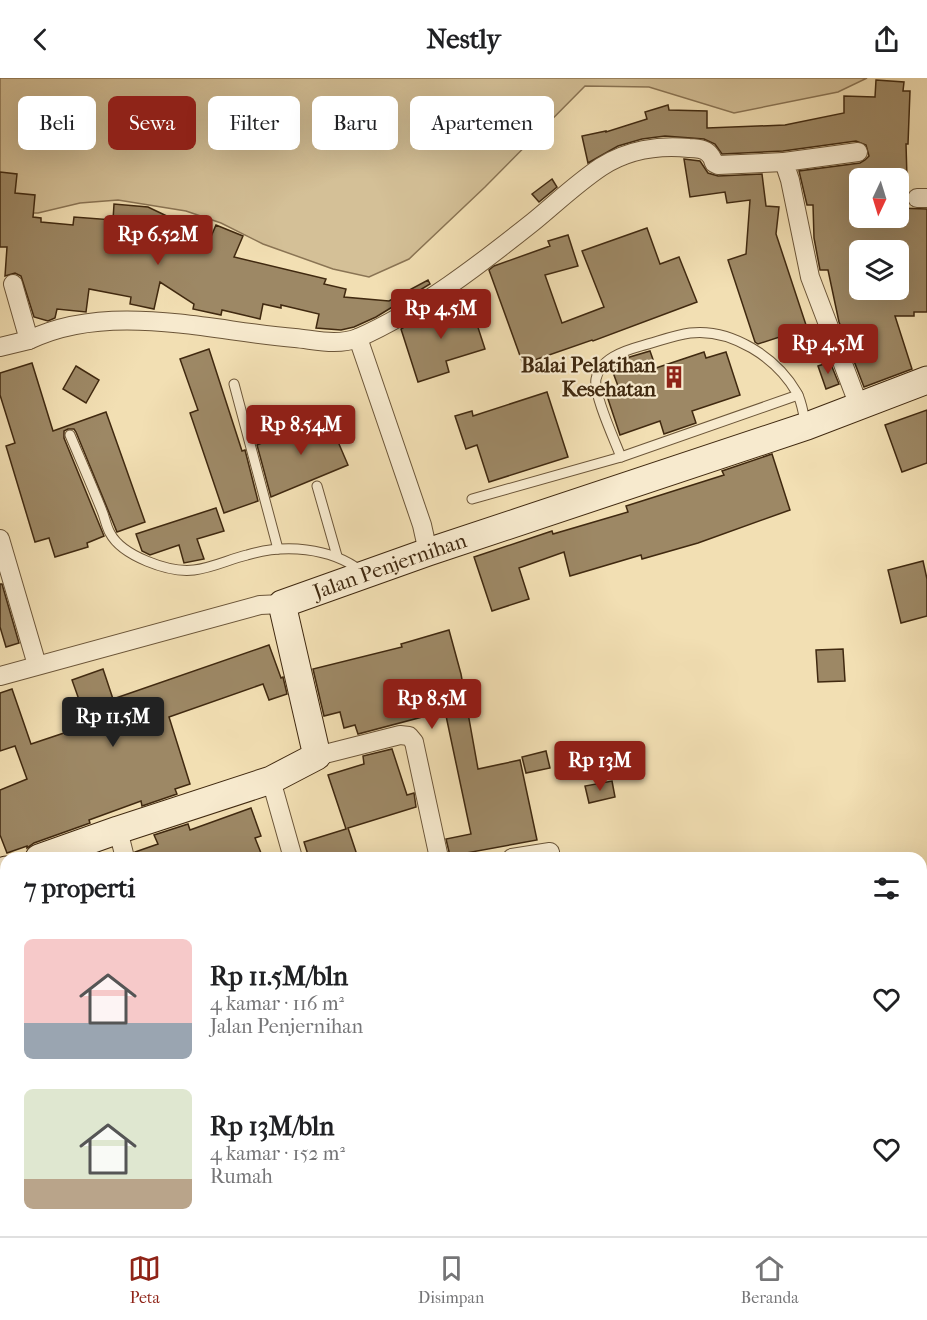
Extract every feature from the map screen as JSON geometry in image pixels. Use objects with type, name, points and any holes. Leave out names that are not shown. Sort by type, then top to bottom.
[{"type":"street","points":[[0,347],[80,324],[111,321],[180,323],[259,335],[332,343],[348,342],[385,326],[424,301],[497,251],[602,166],[632,154],[651,147],[672,146],[699,149],[710,155],[714,163],[718,165],[784,162],[858,152]]},
{"type":"street","points":[[784,162],[790,180],[810,277],[859,406]]},
{"type":"street","points":[[13,284],[29,340]]},
{"type":"street","points":[[358,338],[422,525],[428,552]]},
{"type":"street","name":"Jalan Penjernihan","points":[[282,604],[428,552],[807,426],[927,380]]},
{"type":"street","points":[[0,539],[36,665]]},
{"type":"street","points":[[0,676],[260,605],[282,604],[317,756]]},
{"type":"street","points":[[56,852],[272,780],[317,756],[400,735],[409,736],[414,742],[438,852]]},
{"type":"street","points":[[272,780],[291,852]]},
{"type":"street","points":[[118,830],[124,852]]},
{"type":"lane","points":[[621,458],[595,386],[600,368],[626,350],[691,333],[716,334],[741,343],[768,358],[785,375],[798,395],[807,426]]},
{"type":"lane","points":[[234,384],[278,549]]},
{"type":"lane","points":[[472,499],[621,458],[798,395]]},
{"type":"lane","points":[[70,435],[110,533],[130,552],[151,563],[178,570],[195,570],[249,554],[278,549],[306,550],[337,556],[350,562],[365,574]]},
{"type":"lane","points":[[317,486],[337,556]]},
{"type":"shaded area","points":[[0,78],[867,78],[838,92],[734,113],[649,87],[585,86],[554,117],[554,96],[410,96],[410,150],[522,150],[409,259],[369,277],[333,269],[263,244],[221,223],[186,211],[118,200],[80,203],[38,213],[0,213]]},
{"type":"building","points":[[876,80],[904,82],[903,91],[910,91],[907,168],[849,168],[849,228],[909,228],[909,208],[927,209],[927,312],[914,312],[914,316],[895,316],[912,369],[864,387],[839,322],[828,270],[820,270],[814,238],[813,205],[807,205],[799,171],[860,163],[869,156],[866,145],[856,141],[783,151],[722,154],[715,144],[704,139],[665,136],[642,139],[618,146],[588,163],[582,136],[606,132],[647,119],[645,112],[668,105],[669,110],[707,111],[707,128],[785,125],[844,113],[844,96],[875,97]]},
{"type":"building","points":[[684,159],[700,161],[708,173],[718,176],[762,174],[766,206],[779,207],[776,234],[807,328],[758,344],[755,342],[728,260],[746,254],[750,200],[727,203],[725,192],[690,197]]},
{"type":"building","points":[[0,172],[17,174],[15,193],[35,195],[33,217],[41,218],[41,222],[73,225],[74,217],[113,220],[114,204],[148,207],[210,239],[216,225],[243,236],[234,257],[326,279],[324,284],[346,289],[344,297],[389,301],[428,280],[430,284],[376,317],[341,330],[316,328],[319,314],[281,305],[281,308],[263,304],[260,319],[222,310],[221,315],[193,309],[194,304],[160,282],[154,309],[130,304],[131,297],[89,289],[86,312],[57,309],[55,318],[48,321],[34,317],[21,276],[15,273],[5,276],[7,247],[0,247]]},
{"type":"building","points":[[552,179],[557,187],[539,202],[532,194]]},
{"type":"building","points":[[647,228],[660,264],[679,257],[697,302],[593,341],[523,364],[489,270],[494,266],[550,246],[548,241],[568,235],[578,266],[545,275],[562,323],[604,307],[582,251]]},
{"type":"building","points":[[441,304],[446,314],[471,306],[485,349],[446,361],[449,372],[418,382],[401,329]]},
{"type":"building","points":[[209,349],[242,451],[245,450],[258,501],[224,513],[190,413],[198,410],[180,359]]},
{"type":"building","name":"Balai Pelatihan Kesehatan","points":[[650,351],[656,368],[704,352],[706,358],[726,352],[740,395],[692,411],[696,423],[664,434],[660,421],[620,435],[605,390],[618,386],[611,367],[623,359]]},
{"type":"building","points":[[830,362],[839,384],[826,389],[818,366]]},
{"type":"building","points":[[32,363],[53,431],[106,412],[145,522],[117,532],[76,432],[74,429],[68,429],[64,431],[64,438],[104,536],[87,543],[88,547],[55,557],[49,538],[35,542],[6,446],[15,443],[0,395],[0,373]]},
{"type":"building","points":[[76,366],[99,380],[86,403],[63,389]]},
{"type":"building","name":"Balai Pelatihan Kesehatan","points":[[547,392],[568,457],[489,482],[477,445],[466,449],[455,416],[472,411],[473,416]]},
{"type":"building","points":[[927,410],[927,463],[902,472],[885,425]]},
{"type":"building","points":[[327,416],[348,465],[271,497],[257,445]]},
{"type":"building","points":[[772,454],[790,510],[698,543],[642,559],[641,555],[570,576],[564,552],[519,568],[529,599],[492,611],[474,557],[552,531],[553,534],[628,512],[626,506],[724,475],[722,471]]},
{"type":"building","points":[[216,508],[224,531],[197,539],[204,559],[184,563],[179,545],[150,555],[142,551],[136,534]]},
{"type":"building","points":[[923,561],[927,579],[927,616],[901,623],[888,570]]},
{"type":"building","points":[[0,584],[2,584],[19,643],[6,647],[0,627]]},
{"type":"building","points":[[449,630],[461,674],[478,769],[520,760],[537,840],[472,852],[449,852],[446,839],[471,834],[445,711],[358,734],[355,725],[344,728],[340,712],[324,716],[313,669],[402,647],[401,644]]},
{"type":"building","points":[[269,645],[281,678],[283,677],[287,694],[269,700],[263,684],[169,717],[190,784],[175,789],[177,794],[142,806],[141,801],[89,820],[90,823],[34,843],[27,848],[27,846],[7,852],[0,835],[0,790],[27,779],[15,746],[0,751],[0,693],[12,689],[31,744],[88,725],[72,680],[103,669],[113,699]]},
{"type":"building","points":[[843,649],[845,681],[818,682],[816,650]]},
{"type":"building","points":[[392,749],[407,795],[414,793],[416,807],[348,828],[356,852],[307,852],[304,842],[346,829],[328,775],[364,764],[363,756]]},
{"type":"building","points":[[546,751],[550,768],[526,773],[522,757]]},
{"type":"building","points":[[612,781],[615,797],[589,803],[585,786]]},
{"type":"building","points":[[251,808],[261,836],[255,838],[261,852],[135,852],[158,844],[154,835],[188,824],[190,830]]},
{"type":"place","name":"Balai Pelatihan Kesehatan","points":[[674,377]]}]
